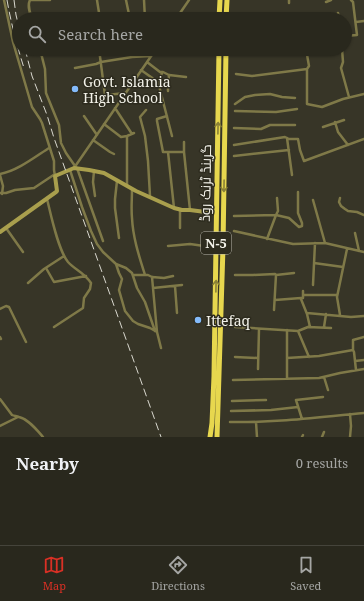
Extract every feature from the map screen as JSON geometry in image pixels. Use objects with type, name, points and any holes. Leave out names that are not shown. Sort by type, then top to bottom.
[{"type":"highway","points":[[219,12],[220,0]]},
{"type":"highway","points":[[226,12],[227,0]]},
{"type":"highway","name":"گرینڈ ٹرنک روڈ","points":[[210,437],[213,401],[214,247],[219,56]]},
{"type":"highway","name":"گرینڈ ٹرنک روڈ","points":[[217,437],[223,247],[226,56]]},
{"type":"highway","points":[[214,247],[223,247]]},
{"type":"street","points":[[4,0],[12,37]]},
{"type":"street","points":[[30,12],[30,0],[50,0]]},
{"type":"street","points":[[97,0],[99,12]]},
{"type":"street","points":[[126,0],[129,12]]},
{"type":"street","points":[[144,0],[145,12]]},
{"type":"street","points":[[181,12],[189,0]]},
{"type":"street","points":[[326,2],[331,0]]},
{"type":"street","points":[[351,0],[353,2],[357,35],[352,35]]},
{"type":"street","points":[[356,22],[364,20]]},
{"type":"street","points":[[0,232],[57,191],[54,161],[40,119],[32,107],[17,56]]},
{"type":"street","points":[[42,56],[45,69],[46,93],[59,125],[61,143],[74,168],[103,241]]},
{"type":"street","points":[[100,56],[105,95],[125,93]]},
{"type":"street","points":[[75,68],[100,62],[132,57],[151,56]]},
{"type":"street","points":[[151,56],[74,168],[82,208],[90,231],[97,244],[108,258],[116,264],[129,269],[133,276],[136,288],[145,302],[161,348]]},
{"type":"street","points":[[307,56],[309,66],[307,69],[307,104],[322,107],[349,97],[364,94]]},
{"type":"street","points":[[343,56],[343,62],[341,68],[349,97]]},
{"type":"street","points":[[147,62],[160,72],[169,75],[186,77]]},
{"type":"street","points":[[236,74],[252,76],[307,69]]},
{"type":"street","points":[[141,70],[158,82]]},
{"type":"street","points":[[163,72],[158,82],[172,136]]},
{"type":"street","points":[[168,91],[169,75]]},
{"type":"street","points":[[235,104],[245,97],[255,95],[270,94],[295,98]]},
{"type":"street","points":[[104,124],[121,137],[133,134],[115,108]]},
{"type":"street","points":[[235,112],[276,112],[297,109]]},
{"type":"street","points":[[146,110],[140,117],[145,136],[150,196]]},
{"type":"street","points":[[84,116],[97,135]]},
{"type":"street","points":[[167,116],[157,120],[162,151],[184,152]]},
{"type":"street","points":[[323,127],[344,120]]},
{"type":"street","points":[[335,122],[338,132],[348,145]]},
{"type":"street","points":[[234,128],[260,129],[270,125],[295,125]]},
{"type":"street","points":[[127,136],[127,185]]},
{"type":"street","points":[[234,146],[285,137],[298,139],[304,162],[364,139]]},
{"type":"street","points":[[287,138],[292,175]]},
{"type":"street","points":[[94,140],[114,154]]},
{"type":"street","points":[[184,142],[190,210]]},
{"type":"street","points":[[49,148],[32,159],[0,175],[3,186],[1,193],[34,188],[55,175],[74,168],[94,170],[104,173],[174,208],[213,213]]},
{"type":"street","points":[[234,156],[289,150]]},
{"type":"street","points":[[168,152],[174,208]]},
{"type":"street","points":[[94,170],[93,182],[95,196]]},
{"type":"street","points":[[117,180],[115,208],[119,238]]},
{"type":"street","points":[[132,188],[132,218],[134,235],[145,275]]},
{"type":"street","points":[[234,216],[276,214],[289,218],[296,225],[301,227],[302,223],[298,214],[298,192]]},
{"type":"street","points":[[268,239],[278,211],[277,198]]},
{"type":"street","points":[[340,198],[339,202],[345,209],[364,215]]},
{"type":"street","points":[[46,199],[59,245],[64,256],[68,262],[87,276],[91,283],[90,289],[84,298],[83,308],[54,327]]},
{"type":"street","points":[[313,200],[325,243]]},
{"type":"street","points":[[180,209],[180,228]]},
{"type":"street","points":[[6,228],[23,252]]},
{"type":"street","points":[[234,231],[293,244],[325,243],[364,252]]},
{"type":"street","points":[[355,233],[358,251]]},
{"type":"street","points":[[313,285],[315,243]]},
{"type":"street","points":[[168,246],[190,244],[214,247]]},
{"type":"street","points":[[340,315],[337,295],[347,249]]},
{"type":"street","points":[[28,283],[46,268],[64,256]]},
{"type":"street","points":[[314,263],[343,267]]},
{"type":"street","points":[[116,264],[122,279],[119,290],[124,308],[128,315],[136,323],[156,332]]},
{"type":"street","points":[[46,268],[54,282],[87,276]]},
{"type":"street","points":[[235,275],[294,273]]},
{"type":"street","points":[[274,310],[276,274]]},
{"type":"street","points":[[133,276],[145,275],[164,278],[172,276]]},
{"type":"street","points":[[152,277],[156,332]]},
{"type":"street","points":[[153,288],[182,285]]},
{"type":"street","points":[[175,286],[177,313]]},
{"type":"street","points":[[275,300],[302,295],[337,295]]},
{"type":"street","points":[[302,295],[310,327]]},
{"type":"street","points":[[0,309],[6,306],[9,307],[26,342]]},
{"type":"street","points":[[307,313],[351,317],[364,316]]},
{"type":"street","points":[[324,327],[326,314]]},
{"type":"street","points":[[235,327],[298,331],[310,327],[331,328]]},
{"type":"street","points":[[258,370],[259,329]]},
{"type":"street","points":[[287,330],[287,378]]},
{"type":"street","points":[[298,331],[309,357]]},
{"type":"street","points":[[356,370],[352,350],[354,340],[364,337]]},
{"type":"street","points":[[287,358],[319,356],[352,350]]},
{"type":"street","points":[[235,357],[258,358]]},
{"type":"street","points":[[355,361],[364,360]]},
{"type":"street","points":[[234,380],[319,378],[364,369]]},
{"type":"street","points":[[324,377],[328,390]]},
{"type":"street","points":[[302,419],[296,400],[323,397]]},
{"type":"street","points":[[0,399],[12,414],[25,420],[43,437]]},
{"type":"street","points":[[232,401],[266,400]]},
{"type":"street","points":[[231,411],[271,410],[298,407]]},
{"type":"street","points":[[230,422],[302,419],[364,413]]},
{"type":"street","points":[[350,414],[350,437]]},
{"type":"street","points":[[0,426],[19,416]]},
{"type":"street","points":[[256,422],[257,437]]},
{"type":"street","points":[[322,437],[324,432]]},
{"type":"railway","points":[[7,0],[12,26]]},
{"type":"railway","points":[[14,0],[16,12]]},
{"type":"railway","points":[[20,56],[24,68]]},
{"type":"railway","points":[[27,56],[32,76],[161,437]]},
{"type":"place","name":"Govt. Islamia High School","points":[[75,89]]},
{"type":"place","name":"Ittefaq","points":[[198,320]]}]
